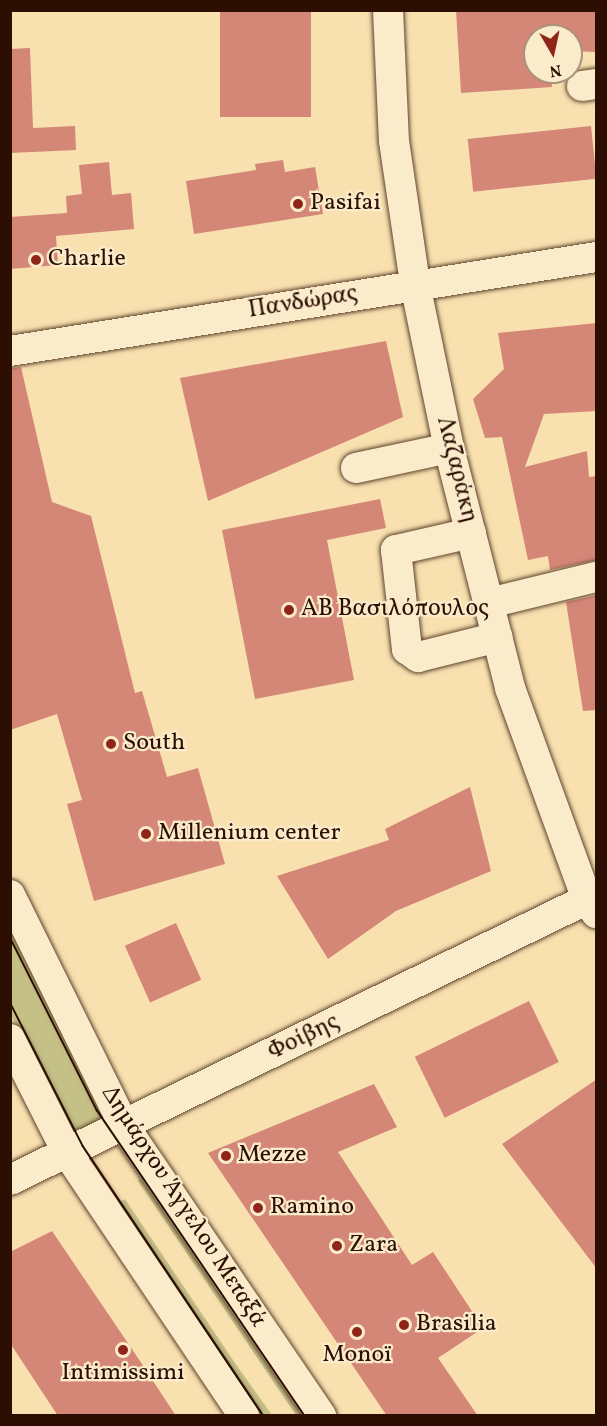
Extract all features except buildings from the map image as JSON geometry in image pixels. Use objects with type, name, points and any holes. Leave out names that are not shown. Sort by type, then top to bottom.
[{"type":"street","name":"Λαζαράκη","points":[[388,10],[394,141],[415,284],[449,448],[510,688],[593,903]]},
{"type":"street","name":"Πανδώρας","points":[[10,351],[415,284],[597,257]]},
{"type":"street","points":[[356,468],[449,448]]},
{"type":"street","points":[[471,533],[396,550],[407,649],[418,657],[498,638]]},
{"type":"street","points":[[489,603],[597,577]]},
{"type":"street","name":"Δημάρχου Άγγελου Μεταξά","points":[[10,895],[124,1126],[321,1416]]},
{"type":"street","name":"Φοίβης","points":[[10,1180],[593,903]]},
{"type":"street","points":[[10,1040],[68,1154],[244,1416]]},
{"type":"shaded area","points":[[10,918],[108,1116],[71,1133],[11,1015]]},
{"type":"shaded area","points":[[146,1175],[309,1416],[296,1416],[138,1181]]},
{"type":"shaded area","points":[[125,1199],[272,1415],[259,1415],[187,1310],[116,1204]]},
{"type":"tram line","points":[[10,937],[97,1110],[305,1416]]},
{"type":"tram line","points":[[10,1002],[83,1146],[264,1416]]},
{"type":"place","name":"Pasifai","points":[[298,204]]},
{"type":"place","name":"Charlie","points":[[36,260]]},
{"type":"place","name":"ΑΒ Βασιλόπουλος","points":[[289,610]]},
{"type":"place","name":"South","points":[[111,744]]},
{"type":"place","name":"Millenium center","points":[[146,834]]},
{"type":"place","name":"Mezze","points":[[226,1156]]},
{"type":"place","name":"Ramino","points":[[258,1208]]},
{"type":"place","name":"Zara","points":[[337,1246]]},
{"type":"place","name":"Brasilia","points":[[404,1325]]},
{"type":"place","name":"Monoï","points":[[357,1332]]},
{"type":"place","name":"Intimissimi","points":[[123,1350]]}]
